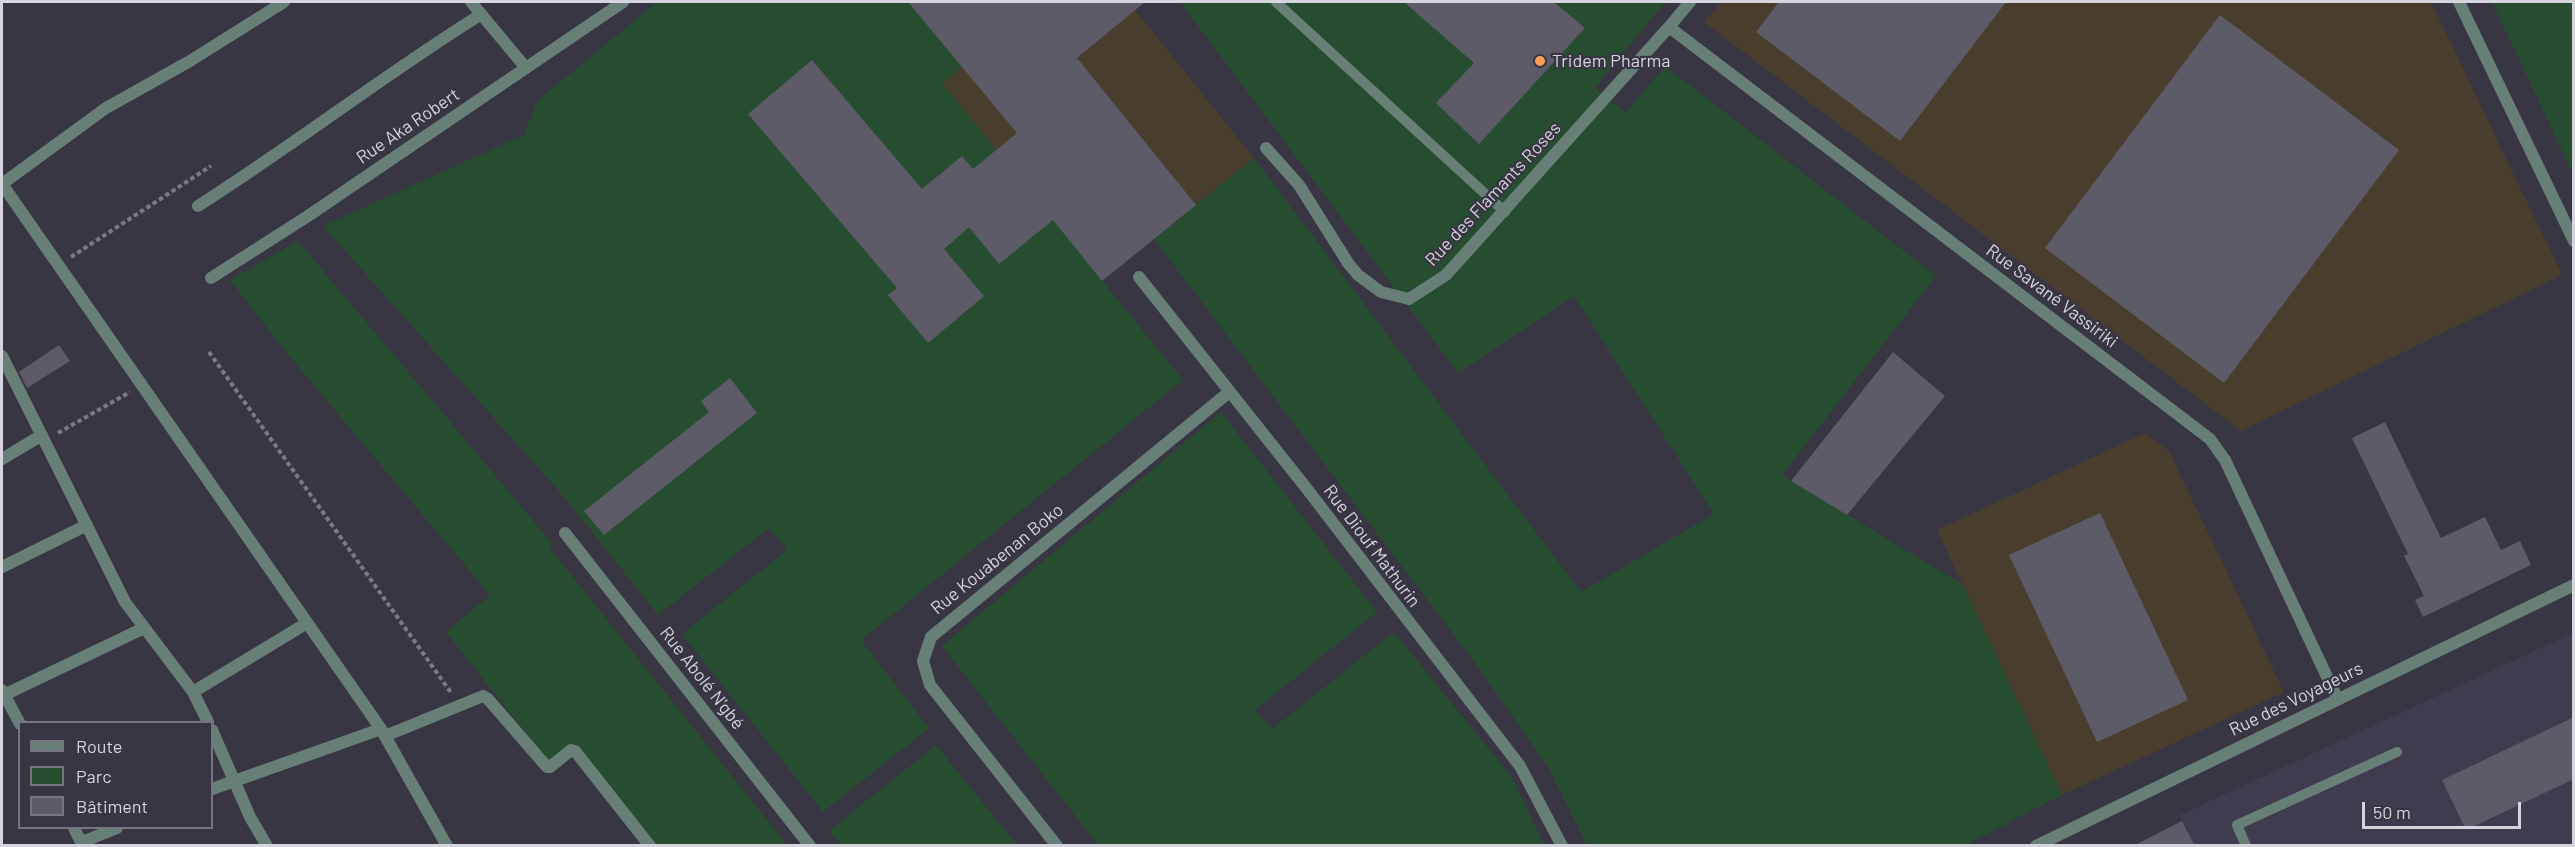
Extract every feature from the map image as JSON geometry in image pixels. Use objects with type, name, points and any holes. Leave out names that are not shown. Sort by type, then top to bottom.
[{"type":"street","points":[[284,2],[190,61],[106,108],[2,184],[383,732],[447,846]]},
{"type":"street","points":[[471,2],[526,68]]},
{"type":"street","name":"Rue Aka Robert","points":[[212,278],[308,216],[623,2]]},
{"type":"street","points":[[1669,27],[1690,2]]},
{"type":"street","points":[[2459,2],[2574,241]]},
{"type":"street","points":[[198,206],[277,156],[408,60],[480,15]]},
{"type":"street","name":"Rue des Flamants Roses","points":[[1266,148],[1299,185],[1358,275],[1381,292],[1409,299],[1446,275],[1669,27]]},
{"type":"street","name":"Rue Savané Vassiriki","points":[[1669,27],[2219,448],[2337,698]]},
{"type":"street","name":"Rue Diouf Mathurin","points":[[1139,277],[1228,393],[1307,489],[1520,766],[1562,846]]},
{"type":"street","points":[[2,356],[124,602],[192,692],[207,721]]},
{"type":"street","name":"Rue Kouabenan Boko","points":[[1057,846],[930,685],[923,661],[931,637],[1228,393]]},
{"type":"street","points":[[2,459],[43,438]]},
{"type":"street","points":[[2,567],[87,525]]},
{"type":"street","name":"Rue Abolé N'gbé","points":[[565,532],[810,846]]},
{"type":"street","name":"Rue des Voyageurs","points":[[2036,846],[2574,585]]},
{"type":"street","points":[[192,692],[307,623]]},
{"type":"street","points":[[18,721],[3,692],[144,628]]},
{"type":"street","points":[[213,789],[235,779],[383,732],[476,698],[488,699],[547,767],[571,750],[575,751],[650,846]]},
{"type":"street","points":[[213,731],[250,817],[267,846]]},
{"type":"street","points":[[75,829],[83,844],[115,829]]},
{"type":"lane","points":[[1276,2],[1505,212]]},
{"type":"lane","points":[[2246,846],[2237,825],[2397,752]]},
{"type":"path","points":[[58,265],[211,166]]},
{"type":"path","points":[[209,352],[460,704]]},
{"type":"path","points":[[43,438],[142,386]]},
{"type":"shaded area","points":[[1043,2],[1129,2],[1254,158],[1102,281],[901,116]]},
{"type":"shaded area","points":[[1721,2],[2431,2],[2562,275],[2241,431],[1704,22]]},
{"type":"shaded area","points":[[2145,433],[2169,451],[2284,692],[2062,795],[1937,530]]},
{"type":"shaded area","points":[[2573,633],[2573,845],[2133,846],[2182,821],[2180,815]]},
{"type":"green space","points":[[657,2],[1043,2],[942,83],[1183,380],[861,640],[929,728],[823,812],[682,634],[787,550],[769,528],[658,615],[565,498],[323,226],[524,135],[537,101]]},
{"type":"green space","points":[[1180,2],[1665,2],[1595,88],[1626,113],[1665,66],[1936,276],[1782,475],[1963,585],[2062,795],[1965,845],[1587,845],[1548,767],[1473,660],[1154,239],[1254,158],[1581,592],[1714,514],[1574,296],[1458,373]]},
{"type":"green space","points":[[2492,2],[2573,2],[2573,174]]},
{"type":"green space","points":[[298,241],[552,543],[549,547],[787,845],[657,845],[575,742],[549,762],[446,632],[490,595],[286,352],[230,280]]},
{"type":"green space","points":[[1221,412],[1377,612],[1255,710],[1272,729],[1394,632],[1513,779],[1544,845],[1098,845],[942,646]]},
{"type":"green space","points":[[936,745],[1017,845],[841,845],[829,831]]},
{"type":"building","points":[[908,2],[1145,2],[1077,58],[1196,205],[1102,281],[1053,220],[999,264],[969,227],[944,249],[984,296],[928,343],[888,295],[897,288],[748,114],[812,60],[922,189],[962,156],[973,169],[1017,133]]},
{"type":"building","points":[[1404,2],[1554,2],[1585,28],[1479,144],[1436,103],[1474,63]]},
{"type":"building","points":[[1779,2],[2006,2],[1900,141],[1756,32]]},
{"type":"building","points":[[2220,15],[2399,150],[2224,383],[2045,248]]},
{"type":"building","points":[[59,345],[70,361],[27,388],[19,372]]},
{"type":"building","points":[[1893,352],[1945,396],[1847,515],[1791,481]]},
{"type":"building","points":[[730,378],[757,413],[604,535],[584,511],[709,412],[701,401]]},
{"type":"building","points":[[2385,422],[2441,538],[2485,517],[2501,550],[2520,541],[2531,565],[2423,617],[2415,600],[2424,596],[2404,556],[2408,554],[2352,438]]},
{"type":"building","points":[[2100,513],[2188,700],[2097,742],[2009,555]]},
{"type":"building","points":[[2574,717],[2574,779],[2466,830],[2442,780]]},
{"type":"building","points":[[2182,821],[2195,846],[2133,846]]},
{"type":"place","name":"Tridem Pharma","points":[[1540,61]]}]
